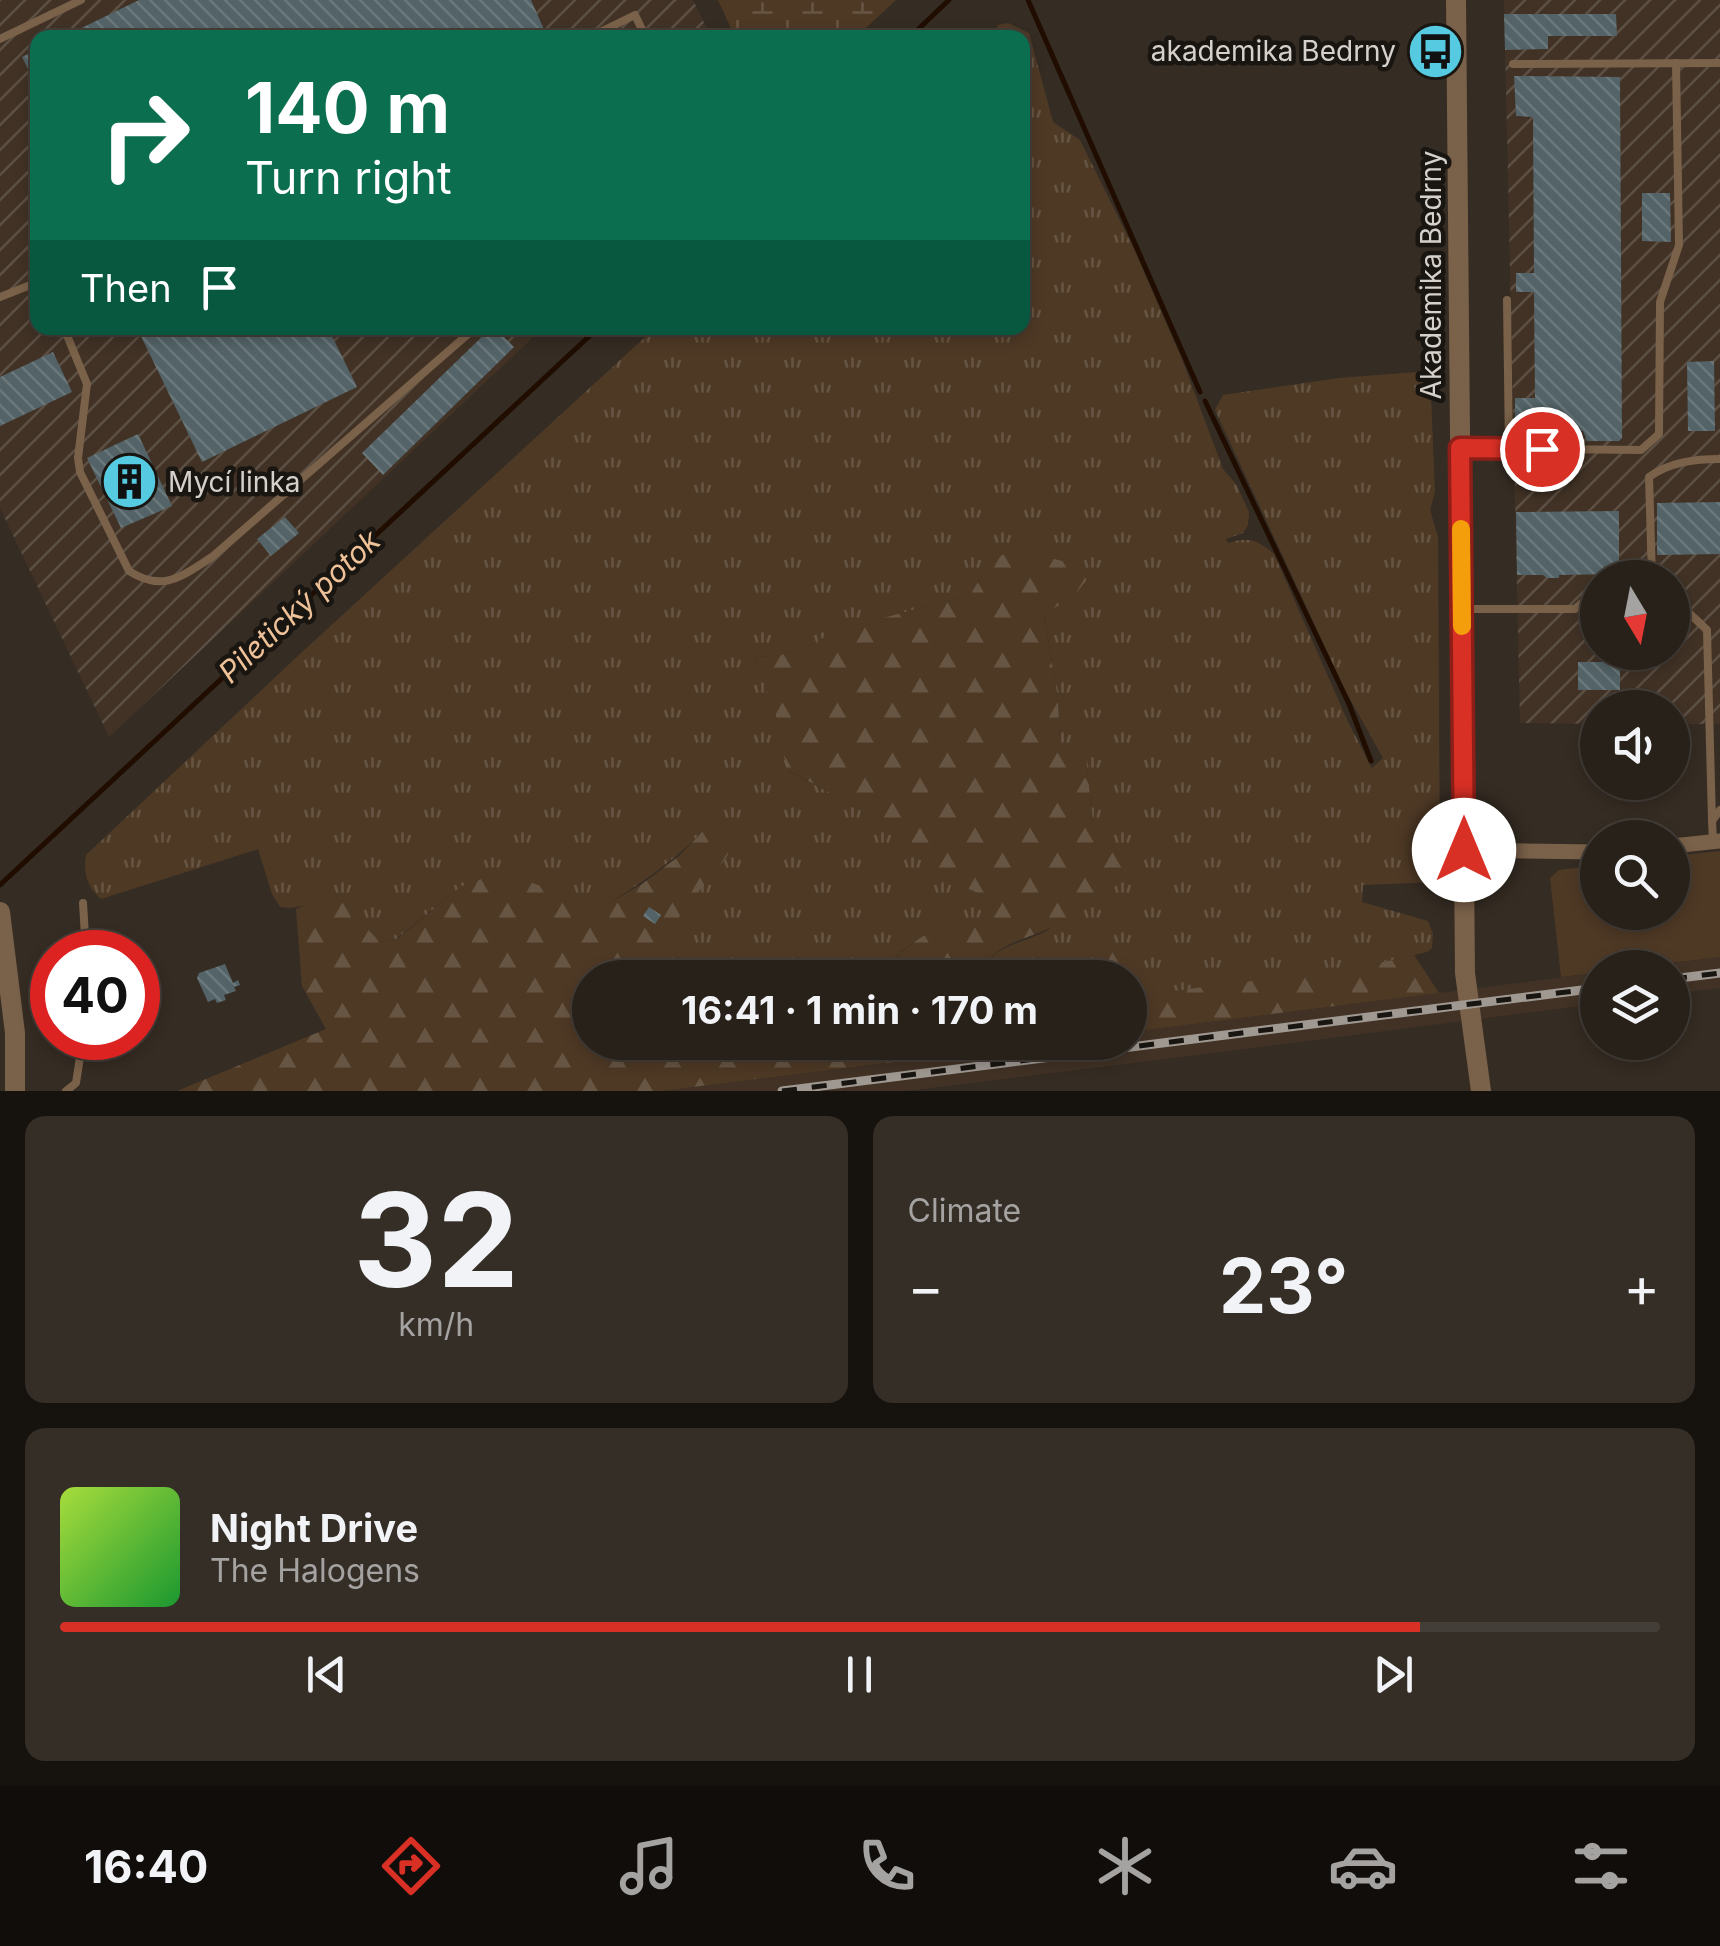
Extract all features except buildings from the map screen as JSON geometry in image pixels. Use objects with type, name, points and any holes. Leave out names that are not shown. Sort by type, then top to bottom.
[{"type":"street","name":"Akademika Bedrny","points":[[1456,0],[1466,995],[1482,1091]]},
{"type":"street","points":[[1690,844],[1716,841]]},
{"type":"street","points":[[1464,850],[1580,852]]},
{"type":"street","points":[[2,918],[15,1033],[15,1091]]},
{"type":"lane","points":[[0,39],[81,0]]},
{"type":"lane","points":[[604,30],[635,15],[642,30]]},
{"type":"lane","points":[[1460,448],[1641,450],[1659,434],[1660,302],[1679,245],[1676,63]]},
{"type":"lane","points":[[1512,64],[1720,63]]},
{"type":"lane","points":[[0,297],[30,285]]},
{"type":"lane","points":[[1507,300],[1509,449]]},
{"type":"lane","points":[[67,335],[87,384],[78,458],[80,472],[129,571],[156,582],[171,581],[212,557],[467,335]]},
{"type":"lane","points":[[1651,560],[1649,477],[1678,463],[1720,459]]},
{"type":"lane","points":[[1462,608],[1575,608],[1580,604]]},
{"type":"lane","points":[[1690,614],[1707,630],[1712,820],[1716,841]]},
{"type":"lane","points":[[1712,820],[1720,810]]},
{"type":"lane","points":[[83,902],[85,930]]},
{"type":"lane","points":[[66,1091],[76,1082],[80,1060]]},
{"type":"shaded area","points":[[0,0],[693,0],[708,30],[30,30],[30,335],[536,335],[109,737],[0,508]]},
{"type":"shaded area","points":[[1504,0],[1720,0],[1720,724],[1690,724],[1690,690],[1580,690],[1580,724],[1520,723]]},
{"type":"shaded area","points":[[1720,957],[1720,988],[1690,992],[1690,961]]},
{"type":"shaded area","points":[[1580,975],[1580,1006],[1206,1054],[906,1091],[661,1091],[910,1060],[1147,1060],[1147,1030]]},
{"type":"green space","points":[[718,0],[896,0],[864,30],[732,30]]},
{"type":"green space","points":[[1008,23],[1023,30],[996,30],[998,25]]},
{"type":"green space","points":[[1030,37],[1053,122],[1080,140],[1134,249],[1183,362],[1223,469],[1236,484],[1249,512],[1243,533],[1226,539],[1228,543],[1253,541],[1274,554],[1372,768],[1383,758],[1345,690],[1215,410],[1223,395],[1339,378],[1430,371],[1435,492],[1430,510],[1438,537],[1440,882],[1363,885],[1362,902],[1428,921],[1433,934],[1432,948],[1427,952],[1362,967],[1149,994],[1145,958],[990,960],[1006,947],[1055,925],[1121,857],[1093,823],[1086,759],[1067,761],[1060,744],[1058,700],[1044,613],[1073,597],[988,566],[970,595],[837,630],[813,644],[781,655],[759,657],[755,662],[774,707],[788,771],[848,802],[911,844],[932,872],[995,901],[984,920],[927,934],[892,960],[639,960],[706,828],[661,868],[577,923],[554,891],[462,886],[396,939],[379,942],[353,914],[342,894],[297,907],[280,907],[258,849],[101,899],[87,879],[86,855],[647,335],[1030,335]]},
{"type":"green space","points":[[1005,553],[1028,554],[1092,573],[1073,597],[1044,614],[1058,700],[1060,744],[1067,760],[1086,759],[1093,823],[1121,857],[1126,879],[1060,923],[1004,948],[989,960],[893,960],[927,934],[983,920],[995,901],[932,872],[910,844],[848,802],[787,770],[774,707],[755,663],[759,657],[781,655],[813,644],[837,630],[970,595],[988,566]]},
{"type":"green space","points":[[723,826],[735,839],[726,858],[644,960],[572,960],[572,1060],[910,1060],[661,1091],[177,1091],[326,1029],[302,986],[296,909],[342,894],[353,914],[380,942],[397,939],[462,886],[484,878],[530,882],[554,891],[577,922],[642,884],[679,856],[706,828]]},
{"type":"green space","points":[[1720,851],[1720,957],[1690,961],[1690,950],[1580,950],[1580,975],[1561,977],[1550,878],[1559,870],[1580,867],[1580,930],[1690,930],[1690,854]]},
{"type":"green space","points":[[1113,945],[1145,958],[1144,960],[1101,960]]},
{"type":"green space","points":[[1414,955],[1439,993],[1147,1030],[1147,993],[1362,967]]},
{"type":"waterway","name":"Piletický potok","points":[[917,30],[949,0]]},
{"type":"waterway","points":[[1028,0],[1200,392]]},
{"type":"waterway","name":"Piletický potok","points":[[0,885],[590,335]]},
{"type":"waterway","points":[[1205,401],[1349,704],[1371,761]]},
{"type":"railway","points":[[1690,977],[1720,973]]},
{"type":"railway","points":[[782,1091],[1580,990]]},
{"type":"slow traffic","points":[[1461,529],[1462,626]]},
{"type":"place","name":"akademika Bedrny","points":[[1435,51]]},
{"type":"place","name":"Mycí linka","points":[[129,482]]},
{"type":"route","points":[[1464,850],[1460,448],[1542,449]]}]
